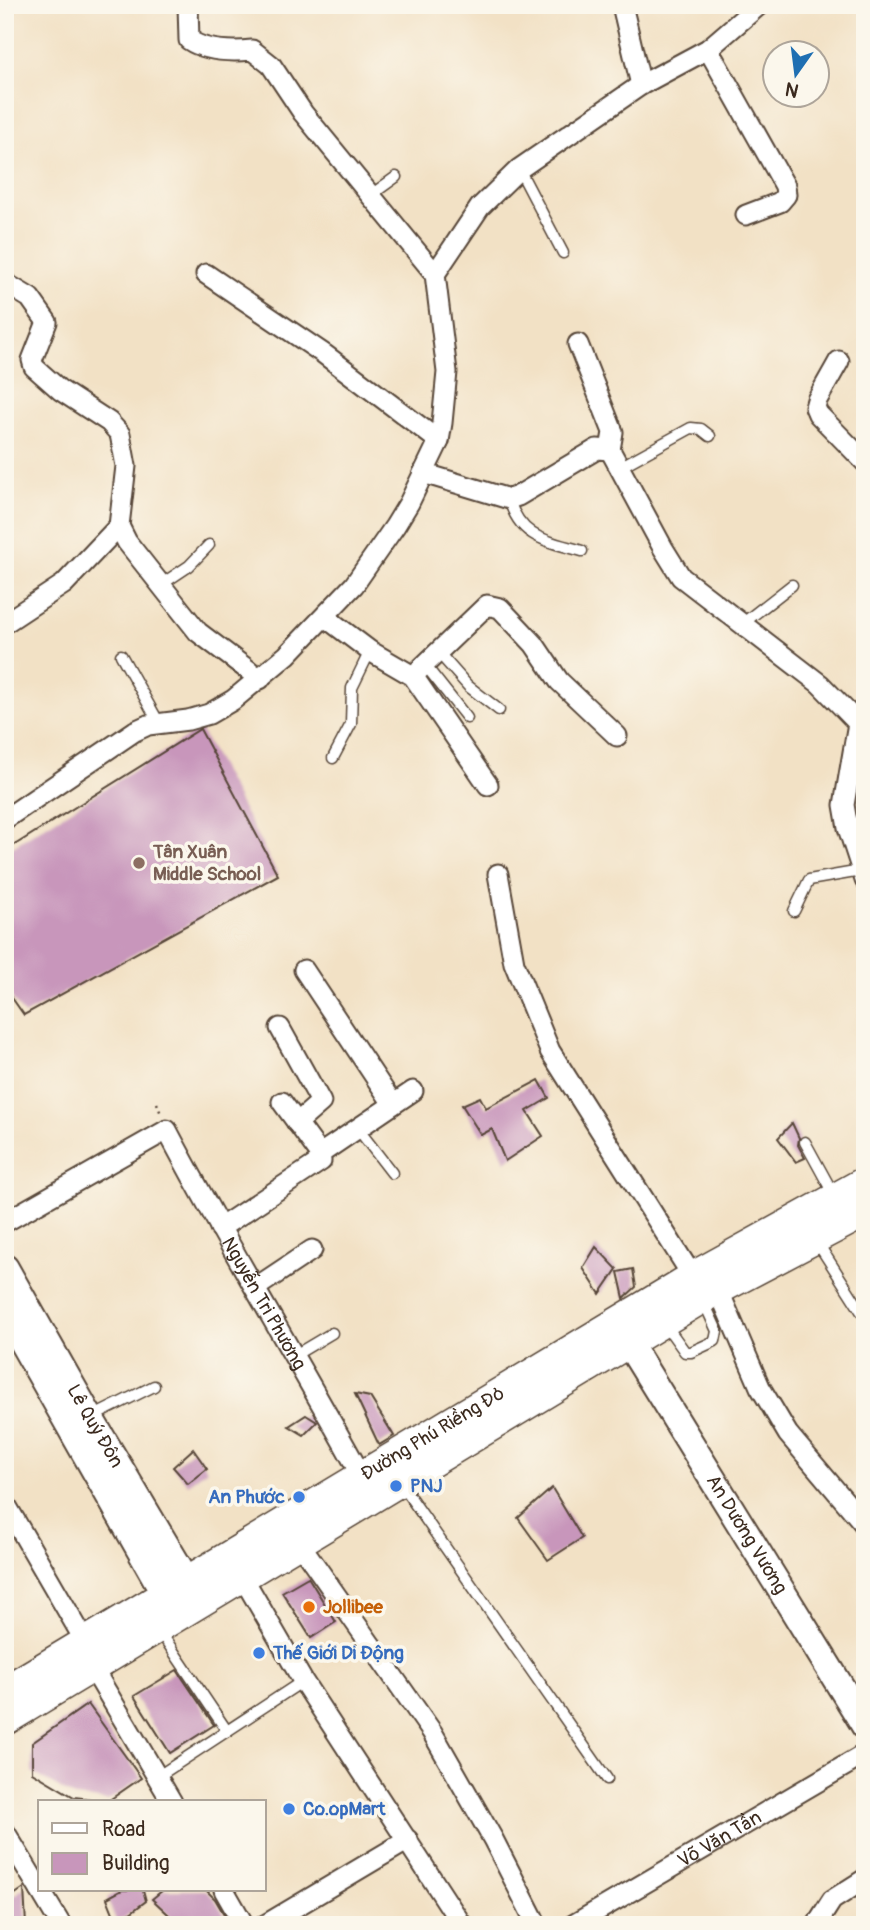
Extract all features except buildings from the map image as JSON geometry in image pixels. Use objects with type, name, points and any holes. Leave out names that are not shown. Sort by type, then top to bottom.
[{"type":"main road","name":"Đường Phú Riềng Đỏ","points":[[177,1604],[242,1576],[398,1480],[622,1334],[663,1321],[704,1288],[836,1198],[865,1182]]},
{"type":"main road","name":"Đường Phú Riềng Đỏ","points":[[5,1691],[89,1654],[177,1604],[362,1477],[704,1288],[815,1238],[865,1212]]},
{"type":"main road","name":"Lê Quý Đôn","points":[[5,1268],[90,1418],[177,1604]]},
{"type":"main road","name":"Lê Quý Đôn","points":[[5,1312],[177,1604]]},
{"type":"main road","name":"An Dương Vương","points":[[622,1334],[865,1726]]},
{"type":"main road","name":"Đường Phú Riềng Đỏ","points":[[5,1720],[89,1654]]},
{"type":"street","points":[[5,819],[135,731],[159,723],[188,720],[209,714],[233,700],[288,655],[354,585],[409,503],[439,441],[447,372],[435,274],[303,113],[271,65],[252,50],[200,47],[189,40],[188,5]]},
{"type":"street","points":[[622,5],[641,85]]},
{"type":"street","points":[[435,274],[480,207],[519,169],[641,85],[708,49],[759,5]]},
{"type":"street","points":[[708,49],[785,186],[786,195],[780,202],[746,215]]},
{"type":"street","points":[[206,274],[324,355],[439,441]]},
{"type":"street","points":[[5,283],[30,298],[47,322],[32,360],[34,367],[60,390],[109,422],[120,434],[126,466],[119,526],[127,542],[198,632],[260,679]]},
{"type":"street","points":[[578,344],[613,432],[610,450],[681,577],[820,684],[862,720],[844,805],[863,876]]},
{"type":"street","points":[[839,361],[815,407],[818,414],[865,462]]},
{"type":"street","points":[[423,472],[509,499],[597,449],[610,450]]},
{"type":"street","points":[[5,623],[64,584],[119,526]]},
{"type":"street","points":[[425,664],[487,605],[494,605],[534,644],[559,681],[617,736]]},
{"type":"street","points":[[325,617],[370,651],[425,664],[488,785]]},
{"type":"street","points":[[498,874],[514,963],[550,1051],[704,1288],[788,1434],[865,1525]]},
{"type":"street","points":[[304,970],[393,1104]]},
{"type":"street","points":[[280,1028],[321,1102],[297,1123]]},
{"type":"street","points":[[320,1154],[413,1091]]},
{"type":"street","points":[[220,1228],[320,1164],[320,1154],[282,1102]]},
{"type":"street","name":"Nguyễn Tri Phương","points":[[5,1222],[167,1130],[362,1477]]},
{"type":"street","points":[[256,1288],[312,1250]]},
{"type":"street","points":[[5,1503],[171,1800]]},
{"type":"street","points":[[298,1541],[432,1732],[493,1839],[537,1925]]},
{"type":"street","points":[[242,1576],[303,1681],[462,1925]]},
{"type":"street","name":"Võ Văn Tần","points":[[573,1925],[865,1754]]},
{"type":"street","points":[[5,1832],[38,1887]]},
{"type":"street","points":[[264,1925],[408,1840]]},
{"type":"street","points":[[817,1925],[832,1900],[842,1891],[865,1879]]},
{"type":"street","points":[[41,1892],[61,1925]]},
{"type":"street","points":[[225,1892],[244,1925]]},
{"type":"lane","points":[[519,169],[563,253]]},
{"type":"lane","points":[[371,195],[396,177]]},
{"type":"lane","points":[[620,467],[691,428],[701,429],[710,436]]},
{"type":"lane","points":[[509,499],[513,513],[524,528],[545,541],[582,551]]},
{"type":"lane","points":[[162,584],[189,566],[209,545]]},
{"type":"lane","points":[[743,624],[792,585]]},
{"type":"lane","points":[[333,758],[351,724],[352,688],[370,651]]},
{"type":"lane","points":[[121,655],[159,723]]},
{"type":"lane","points":[[425,664],[468,686],[499,710]]},
{"type":"lane","points":[[425,664],[467,718]]},
{"type":"lane","points":[[794,911],[809,880],[815,877],[863,876]]},
{"type":"lane","points":[[358,1129],[392,1173]]},
{"type":"lane","points":[[805,1142],[836,1198]]},
{"type":"lane","points":[[815,1238],[865,1317]]},
{"type":"lane","points":[[663,1321],[685,1352],[715,1341],[717,1331],[704,1288]]},
{"type":"lane","points":[[295,1355],[331,1333]]},
{"type":"lane","points":[[90,1418],[154,1386]]},
{"type":"lane","points":[[398,1480],[607,1779]]},
{"type":"lane","points":[[177,1604],[227,1731]]},
{"type":"lane","points":[[157,1777],[303,1681]]},
{"type":"place","name":"Tân Xuân Middle School","points":[[139,863]]},
{"type":"place","name":"PNJ","points":[[396,1486]]},
{"type":"place","name":"An Phước","points":[[299,1497]]},
{"type":"place","name":"Jollibee","points":[[309,1607]]},
{"type":"place","name":"Thế Giới Di Động","points":[[259,1653]]},
{"type":"place","name":"Co.opMart","points":[[289,1809]]}]
